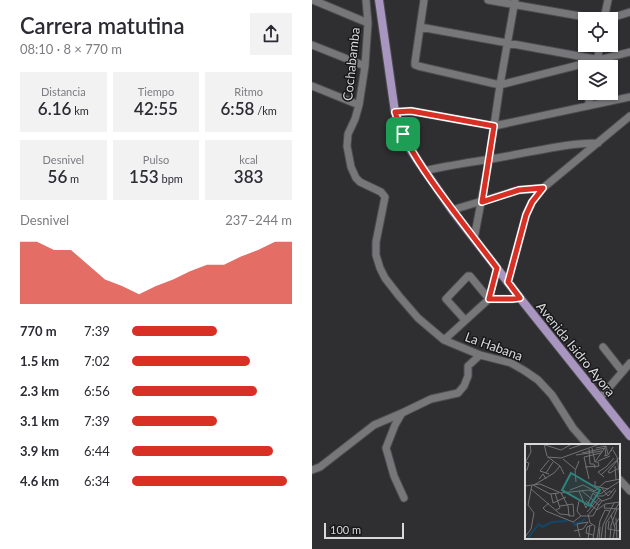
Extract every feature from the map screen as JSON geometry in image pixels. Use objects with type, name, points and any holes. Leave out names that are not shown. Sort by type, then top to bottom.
[{"type":"main road","name":"Avenida Isidro Ayora","points":[[379,0],[395,112],[409,147],[424,171],[474,239],[630,436]]},
{"type":"street","points":[[313,0],[368,23]]},
{"type":"street","name":"Cochabamba","points":[[366,0],[368,23],[365,66],[359,105],[347,140],[351,167],[356,178],[360,182],[381,192],[385,197],[376,242],[376,255],[385,278],[398,296]]},
{"type":"street","points":[[424,0],[414,62],[415,65],[418,66],[500,85],[630,52]]},
{"type":"street","points":[[488,0],[515,2],[578,15]]},
{"type":"street","points":[[605,12],[608,0]]},
{"type":"street","points":[[474,239],[482,202],[500,85],[515,2]]},
{"type":"street","points":[[618,16],[630,12]]},
{"type":"street","points":[[420,27],[598,59]]},
{"type":"street","points":[[312,45],[365,66]]},
{"type":"street","points":[[598,59],[599,52]]},
{"type":"street","points":[[312,86],[359,105]]},
{"type":"street","points":[[395,112],[411,111],[494,126],[630,97]]},
{"type":"street","points":[[588,106],[589,100]]},
{"type":"street","points":[[508,282],[526,215],[532,202],[543,188],[630,116]]},
{"type":"street","points":[[424,171],[456,164],[489,160],[582,143],[598,143]]},
{"type":"street","points":[[452,210],[519,190],[543,188]]},
{"type":"street","points":[[444,340],[489,299],[497,268]]},
{"type":"street","points":[[465,320],[446,299],[468,276],[470,276],[489,299]]},
{"type":"street","name":"La Habana","points":[[398,296],[418,318],[444,340],[480,355],[511,363],[538,380],[552,395],[573,428],[587,444]]},
{"type":"street","points":[[489,299],[520,298]]},
{"type":"street","points":[[603,347],[622,371]]},
{"type":"street","points":[[312,470],[320,467],[374,426],[431,399],[458,393],[464,386],[468,376],[468,366],[480,355]]},
{"type":"street","points":[[600,398],[630,363]]},
{"type":"street","points":[[402,413],[395,425],[386,448],[394,476],[404,498]]},
{"type":"street","points":[[620,480],[630,491]]},
{"type":"route","points":[[411,111],[494,126],[482,202],[519,190],[543,188],[532,202],[526,215],[508,282],[520,298],[489,299],[497,268],[452,210],[418,162],[403,134],[395,112],[411,111]]}]
